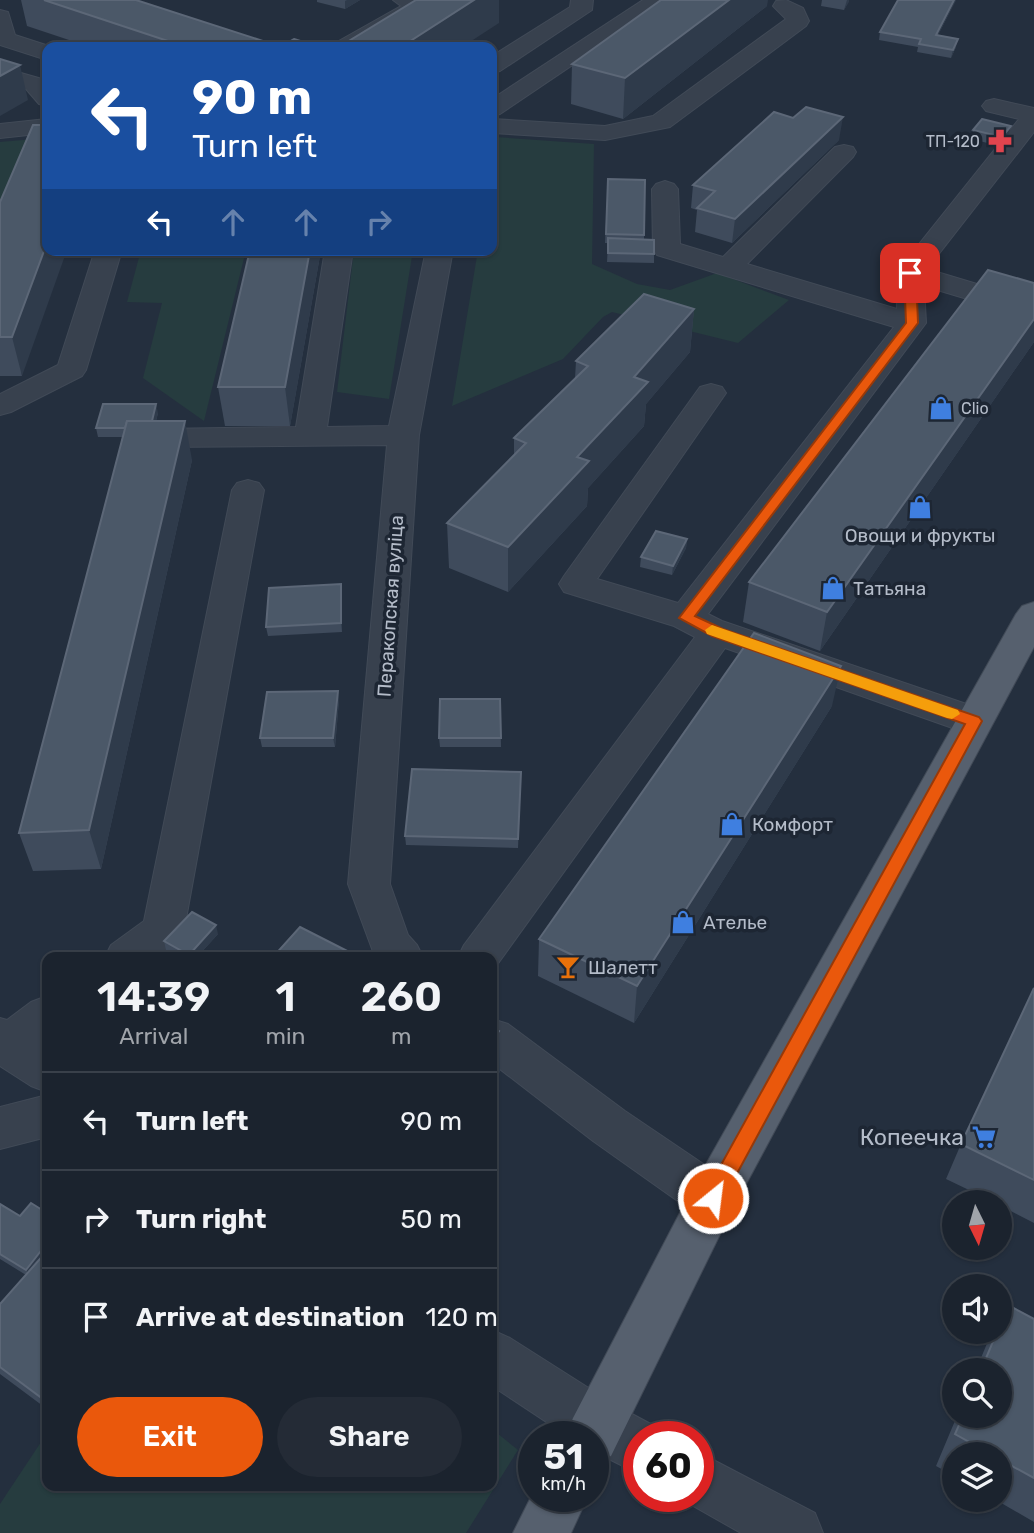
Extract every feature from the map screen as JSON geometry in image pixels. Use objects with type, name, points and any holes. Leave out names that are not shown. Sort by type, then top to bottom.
[{"type":"main road","points":[[610,1436],[713,1198],[1034,614]]},
{"type":"main road","points":[[541,1533],[552,1512]]},
{"type":"street","points":[[354,42],[420,4],[404,0]]},
{"type":"street","points":[[497,63],[581,10],[582,0]]},
{"type":"street","points":[[497,105],[658,0]]},
{"type":"street","points":[[497,126],[604,133],[661,122],[798,20],[795,13],[784,6]]},
{"type":"street","points":[[0,17],[5,39],[42,51]]},
{"type":"street","points":[[0,74],[34,84],[42,93]]},
{"type":"street","points":[[482,952],[702,625],[912,323],[910,273],[1034,116],[994,106]]},
{"type":"street","points":[[0,131],[42,127]]},
{"type":"street","points":[[729,267],[844,152]]},
{"type":"street","points":[[665,189],[667,249],[912,323]]},
{"type":"street","points":[[0,406],[71,370],[108,256]]},
{"type":"street","points":[[310,436],[338,256]]},
{"type":"street","name":"Перакопская вуліца","points":[[397,952],[390,945],[369,884],[403,435],[439,256]]},
{"type":"street","points":[[910,273],[1034,310]]},
{"type":"street","points":[[710,393],[576,583],[974,721]]},
{"type":"street","points":[[160,438],[403,435]]},
{"type":"street","points":[[133,952],[163,930],[248,490]]},
{"type":"street","points":[[42,1018],[3,1042],[42,1069]]},
{"type":"street","points":[[497,1042],[609,1126],[713,1198]]},
{"type":"street","points":[[0,1129],[42,1117]]},
{"type":"street","points":[[497,1359],[610,1436]]},
{"type":"street","points":[[714,1488],[795,1533]]},
{"type":"green space","points":[[497,137],[594,144],[592,264],[637,284],[670,290],[717,273],[789,300],[738,343],[612,312],[603,317],[563,359],[452,406],[477,256],[497,256]]},
{"type":"green space","points":[[42,138],[42,149],[0,240],[0,142]]},
{"type":"green space","points":[[139,256],[245,256],[204,421],[143,378],[162,303],[127,302]]},
{"type":"green space","points":[[353,256],[412,256],[389,399],[337,392]]},
{"type":"green space","points":[[497,1433],[518,1450],[497,1484]]},
{"type":"green space","points":[[42,1441],[42,1491],[492,1491],[466,1533],[0,1533],[0,1504]]},
{"type":"building","points":[[44,0],[136,0],[266,42],[171,42]]},
{"type":"building","points":[[416,0],[474,0],[409,42],[347,42]]},
{"type":"building","points":[[661,0],[729,0],[625,78],[572,64]]},
{"type":"building","points":[[898,0],[954,0],[936,35],[958,39],[953,50],[919,44],[921,39],[880,32]]},
{"type":"building","points":[[0,59],[20,65],[0,76]]},
{"type":"building","points":[[806,107],[843,117],[735,219],[697,208],[715,191],[693,185],[774,112],[793,118]]},
{"type":"building","points":[[982,119],[1011,126],[1002,137],[973,130]]},
{"type":"building","points":[[33,125],[42,125],[42,256],[12,337],[0,337],[0,202]]},
{"type":"building","points":[[608,179],[645,180],[644,235],[606,234]]},
{"type":"building","points":[[608,238],[654,240],[654,254],[608,253]]},
{"type":"building","points":[[249,256],[309,256],[285,387],[218,387]]},
{"type":"building","points":[[988,270],[1034,283],[1034,319],[827,612],[749,582]]},
{"type":"building","points":[[644,294],[694,309],[634,377],[648,382],[577,457],[589,461],[508,547],[447,523],[526,443],[514,438],[588,366],[576,361]]},
{"type":"building","points":[[103,404],[156,404],[152,421],[127,421],[125,428],[96,428]]},
{"type":"building","points":[[127,421],[185,421],[89,830],[19,833]]},
{"type":"building","points":[[656,531],[687,539],[673,566],[641,557]]},
{"type":"building","points":[[341,584],[341,623],[266,627],[269,588]]},
{"type":"building","points":[[754,633],[841,666],[637,986],[539,939]]},
{"type":"building","points":[[338,691],[333,738],[260,738],[267,692]]},
{"type":"building","points":[[440,699],[500,699],[501,738],[439,738]]},
{"type":"building","points":[[412,769],[521,772],[518,839],[405,836]]},
{"type":"building","points":[[192,912],[216,925],[192,952],[184,952],[164,941]]},
{"type":"building","points":[[300,927],[349,952],[278,952]]},
{"type":"building","points":[[1034,988],[1034,1180],[961,1144]]},
{"type":"building","points":[[31,1203],[42,1210],[42,1249],[26,1270],[0,1254],[0,1204],[20,1216]]},
{"type":"building","points":[[42,1257],[42,1398],[0,1367],[0,1304]]},
{"type":"building","points":[[1012,1307],[1034,1319],[1034,1478],[1012,1466],[1012,1442],[969,1442],[955,1434],[958,1428],[1012,1428],[1012,1358],[986,1358],[992,1344],[1012,1344]]},
{"type":"slow traffic","points":[[712,630],[952,714]]},
{"type":"place","name":"ТП-120","points":[[1000,141]]},
{"type":"place","name":"Clio","points":[[941,408]]},
{"type":"place","name":"Овощи и фрукты","points":[[920,507]]},
{"type":"place","name":"Татьяна","points":[[833,588]]},
{"type":"place","name":"Комфорт","points":[[732,824]]},
{"type":"place","name":"Ателье","points":[[683,922]]},
{"type":"place","name":"Шалетт","points":[[568,967]]},
{"type":"place","name":"Копеечка","points":[[984,1137]]},
{"type":"route","points":[[713,1198],[974,721],[717,632],[686,618],[912,323],[910,273]]}]
